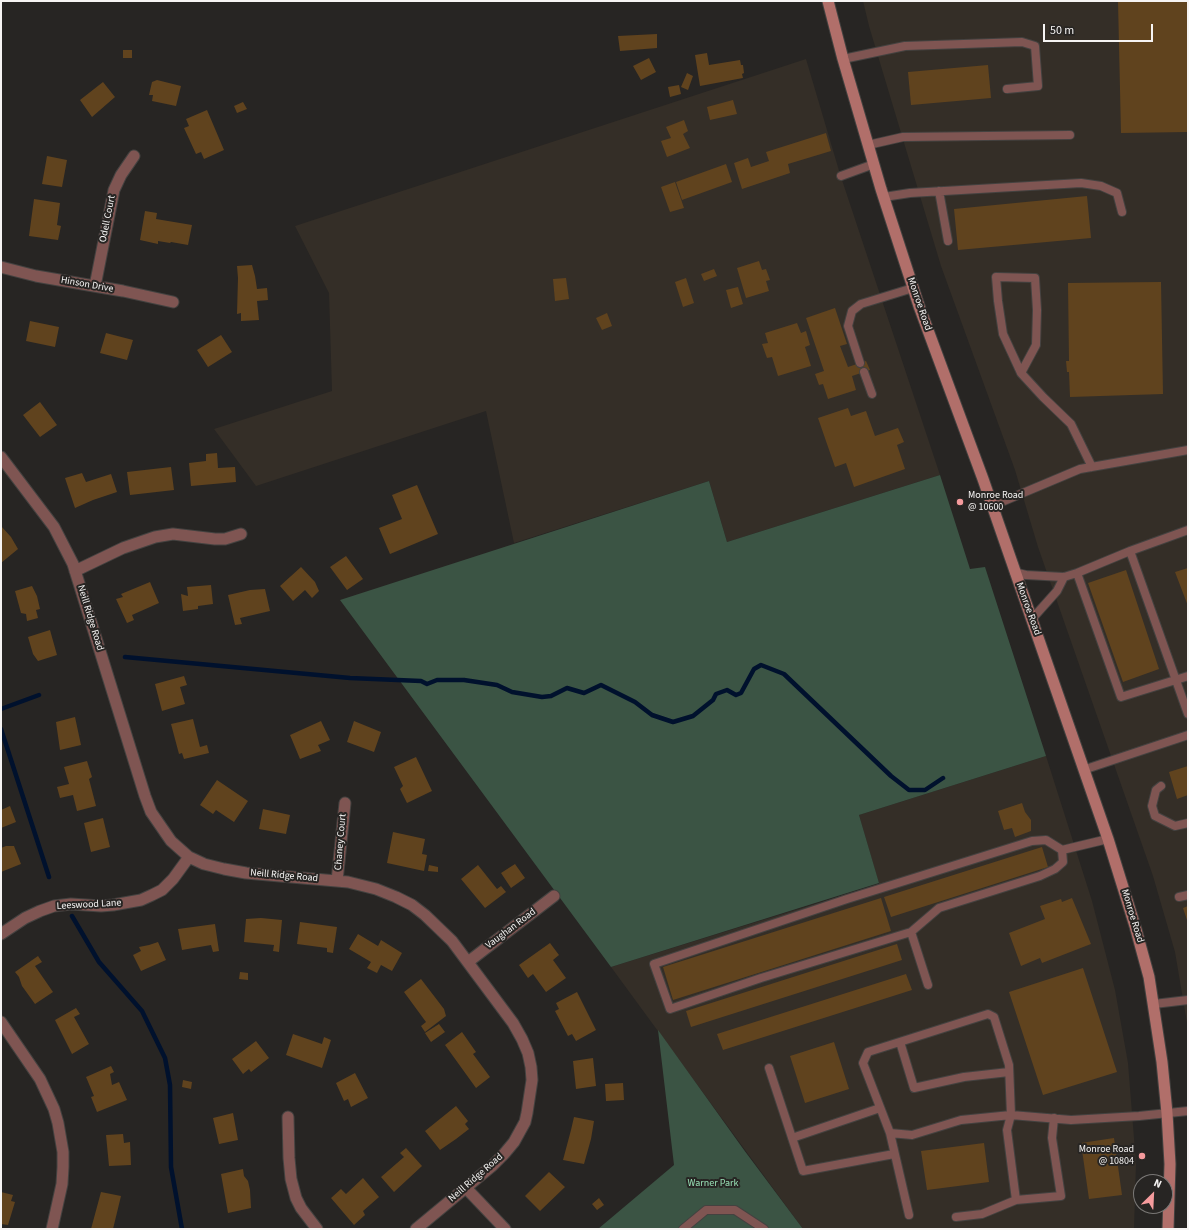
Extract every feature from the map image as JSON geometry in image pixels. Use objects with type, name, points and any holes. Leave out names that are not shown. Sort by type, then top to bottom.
[{"type":"main road","name":"Monroe Road","points":[[828,1],[868,145],[913,288],[992,506],[1108,839],[1135,926],[1149,977],[1162,1062],[1170,1164],[1168,1229]]},
{"type":"street","name":"Odell Court","points":[[95,286],[114,190],[123,171],[134,156]]},
{"type":"street","name":"Hinson Drive","points":[[1,267],[36,276],[124,291],[173,302]]},
{"type":"street","name":"Neill Ridge Road","points":[[1,456],[54,527],[73,564],[147,802],[151,812],[171,841],[189,857],[204,864],[224,870],[246,874],[348,882],[376,889],[412,905],[425,915],[452,941],[513,1023],[522,1039],[528,1052],[532,1080],[525,1122],[514,1142],[492,1166],[416,1229]]},
{"type":"street","points":[[75,571],[123,548],[155,537],[173,534],[215,539],[241,534]]},
{"type":"street","name":"Chaney Court","points":[[337,881],[345,803]]},
{"type":"street","name":"Leeswood Lane","points":[[1,934],[24,918],[54,906],[71,904],[101,906],[113,905],[141,900],[152,896],[162,890],[173,879],[189,857]]},
{"type":"street","name":"Vaughan Road","points":[[468,962],[554,896]]},
{"type":"street","points":[[1,1022],[40,1079],[54,1109],[58,1123],[63,1152],[63,1167],[62,1184],[52,1229]]},
{"type":"street","points":[[288,1117],[291,1179],[296,1198],[301,1208],[317,1229]]},
{"type":"street","points":[[466,1188],[506,1229]]},
{"type":"lane","points":[[843,59],[905,46],[1022,42],[1035,46],[1038,86],[1007,89]]},
{"type":"lane","points":[[868,145],[903,138],[1070,135]]},
{"type":"lane","points":[[841,176],[874,164]]},
{"type":"lane","points":[[884,197],[910,192],[1081,183],[1101,186],[1117,193],[1122,212]]},
{"type":"lane","points":[[939,191],[948,241]]},
{"type":"lane","points":[[1021,373],[1036,345],[1037,310],[1035,278],[996,277],[1003,334],[1021,373],[1043,397],[1072,424],[1092,467]]},
{"type":"lane","points":[[860,363],[848,326],[852,311],[861,304],[913,288]]},
{"type":"lane","points":[[864,372],[872,394]]},
{"type":"lane","points":[[992,506],[1080,469],[1188,450]]},
{"type":"lane","points":[[1014,572],[1026,575],[1064,577],[1188,530]]},
{"type":"lane","points":[[1130,551],[1188,714]]},
{"type":"lane","points":[[1077,573],[1122,697],[1188,676]]},
{"type":"lane","points":[[1031,620],[1058,591],[1064,577]]},
{"type":"lane","points":[[1083,770],[1188,735]]},
{"type":"lane","points":[[1161,786],[1156,790],[1152,806],[1155,816],[1175,826],[1188,823]]},
{"type":"lane","points":[[1062,850],[1063,862],[1055,869],[1040,876],[939,908],[912,932],[761,978],[670,1009],[654,964],[840,902],[1032,842],[1046,840],[1062,850],[1108,839]]},
{"type":"lane","points":[[1179,897],[1188,895]]},
{"type":"lane","points":[[912,932],[928,985]]},
{"type":"lane","points":[[1154,1004],[1188,1000]]},
{"type":"lane","points":[[908,1215],[890,1133],[863,1063],[868,1052],[988,1014],[994,1017],[1009,1065],[1011,1115],[1007,1130],[1016,1200]]},
{"type":"lane","points":[[900,1042],[914,1088],[964,1077],[1009,1072]]},
{"type":"lane","points":[[769,1068],[803,1171],[894,1154]]},
{"type":"lane","points":[[792,1138],[880,1108]]},
{"type":"lane","points":[[890,1133],[912,1134],[961,1120],[1011,1115],[1071,1120],[1188,1112]]},
{"type":"lane","points":[[956,1217],[982,1214],[1016,1200],[1061,1196],[1052,1138],[1054,1118]]},
{"type":"lane","points":[[683,1229],[706,1210],[735,1210],[764,1229]]},
{"type":"shaded area","points":[[863,1],[1188,1],[1188,1029],[1175,952],[1153,876],[1038,547],[1015,470],[941,266],[869,26]]},
{"type":"shaded area","points":[[806,59],[840,174],[940,475],[727,542],[709,481],[514,543],[486,411],[256,486],[214,429],[332,391],[329,293],[295,226]]},
{"type":"shaded area","points":[[1046,756],[1092,901],[1115,990],[1128,1063],[1136,1163],[1136,1174],[1133,1174],[1134,1229],[803,1229],[611,967],[879,884],[859,815]]},
{"type":"green space","points":[[940,475],[970,569],[985,567],[1046,756],[859,815],[879,883],[611,967],[340,600],[709,481],[727,542]]},
{"type":"green space","name":"Warner Park","points":[[658,1030],[803,1229],[598,1229],[674,1165]]},
{"type":"building","points":[[1118,1],[1188,1],[1188,132],[1121,133]]},
{"type":"building","points":[[657,34],[657,48],[620,51],[618,36]]},
{"type":"building","points":[[123,50],[132,50],[132,58],[123,58]]},
{"type":"building","points":[[707,53],[709,65],[740,60],[741,65],[743,65],[743,78],[700,86],[695,55]]},
{"type":"building","points":[[649,58],[656,72],[641,80],[633,66]]},
{"type":"building","points":[[988,65],[991,98],[911,105],[908,72]]},
{"type":"building","points":[[687,73],[693,76],[688,90],[681,87]]},
{"type":"building","points":[[157,80],[181,86],[176,106],[152,101],[153,95],[149,95],[152,82]]},
{"type":"building","points":[[103,82],[115,97],[92,117],[80,100]]},
{"type":"building","points":[[679,85],[681,94],[670,97],[668,87]]},
{"type":"building","points":[[733,100],[737,114],[710,120],[707,107]]},
{"type":"building","points":[[243,102],[247,109],[237,113],[234,106]]},
{"type":"building","points":[[207,110],[224,150],[204,159],[201,152],[196,154],[184,128],[189,126],[186,119]]},
{"type":"building","points":[[684,120],[688,131],[683,134],[690,148],[667,157],[661,141],[671,138],[666,127]]},
{"type":"building","points":[[826,133],[831,151],[788,164],[790,173],[742,189],[734,163],[748,158],[751,167],[769,161],[766,152]]},
{"type":"building","points":[[47,156],[67,160],[62,187],[42,184]]},
{"type":"building","points":[[726,164],[732,182],[682,200],[676,182]]},
{"type":"building","points":[[675,182],[684,208],[670,212],[661,187]]},
{"type":"building","points":[[1087,196],[1091,238],[958,250],[954,209]]},
{"type":"building","points":[[34,199],[60,203],[57,225],[61,226],[58,240],[29,236]]},
{"type":"building","points":[[145,211],[157,213],[156,219],[192,225],[188,245],[158,241],[158,244],[140,240]]},
{"type":"building","points":[[759,261],[762,270],[766,269],[770,280],[766,281],[769,291],[746,298],[737,268]]},
{"type":"building","points":[[252,265],[257,289],[267,288],[268,300],[257,301],[259,320],[241,321],[241,313],[237,314],[237,266]]},
{"type":"building","points":[[714,269],[717,276],[704,281],[701,274]]},
{"type":"building","points":[[566,278],[569,299],[555,301],[553,279]]},
{"type":"building","points":[[686,278],[694,303],[683,307],[675,282]]},
{"type":"building","points":[[1161,282],[1163,394],[1070,397],[1069,372],[1067,372],[1066,361],[1069,361],[1068,283]]},
{"type":"building","points":[[738,287],[743,304],[731,308],[726,290]]},
{"type":"building","points":[[835,308],[847,344],[840,346],[848,367],[866,361],[870,370],[852,376],[856,390],[828,399],[823,384],[819,385],[815,374],[824,371],[806,318]]},
{"type":"building","points":[[607,313],[612,326],[602,330],[596,318]]},
{"type":"building","points":[[30,321],[59,327],[55,347],[26,341]]},
{"type":"building","points":[[797,323],[801,333],[806,331],[810,345],[805,347],[811,366],[778,376],[772,357],[767,358],[762,344],[768,343],[765,333]]},
{"type":"building","points":[[106,333],[133,340],[127,360],[100,353]]},
{"type":"building","points":[[221,335],[232,352],[208,367],[197,350]]},
{"type":"building","points":[[40,402],[57,425],[40,437],[23,415]]},
{"type":"building","points":[[848,408],[851,416],[866,411],[875,436],[898,428],[904,442],[897,445],[905,469],[854,487],[846,463],[835,467],[818,418]]},
{"type":"building","points":[[217,453],[218,468],[235,467],[236,482],[191,486],[189,463],[206,461],[206,454]]},
{"type":"building","points":[[171,467],[174,490],[130,495],[127,472]]},
{"type":"building","points":[[82,473],[86,482],[111,474],[117,492],[75,508],[65,478]]},
{"type":"building","points":[[417,485],[438,534],[390,554],[379,528],[402,519],[392,495]]},
{"type":"building","points":[[1,526],[11,537],[18,549],[1,563]]},
{"type":"building","points":[[346,556],[363,579],[347,590],[330,567]]},
{"type":"building","points":[[301,567],[315,582],[319,591],[312,598],[305,590],[293,601],[280,586]]},
{"type":"building","points":[[1188,568],[1188,606],[1175,572]]},
{"type":"building","points":[[1126,570],[1159,669],[1123,682],[1088,583]]},
{"type":"building","points":[[150,582],[159,603],[132,615],[134,620],[127,623],[116,599],[123,597],[121,594]]},
{"type":"building","points":[[211,585],[213,604],[198,606],[198,609],[183,611],[181,594],[188,596],[187,587]]},
{"type":"building","points":[[32,586],[37,596],[40,609],[36,610],[38,618],[27,621],[26,614],[21,613],[15,591]]},
{"type":"building","points":[[265,589],[270,611],[240,618],[242,624],[235,625],[228,595],[250,590]]},
{"type":"building","points":[[50,630],[57,655],[38,661],[33,654],[28,637]]},
{"type":"building","points":[[184,676],[187,685],[180,687],[185,704],[162,711],[155,684]]},
{"type":"building","points":[[75,717],[81,745],[60,750],[56,722]]},
{"type":"building","points":[[193,719],[200,747],[207,745],[209,753],[184,759],[182,753],[179,754],[171,724]]},
{"type":"building","points":[[321,721],[330,740],[318,745],[321,751],[300,759],[290,735]]},
{"type":"building","points":[[354,721],[381,732],[374,752],[347,742]]},
{"type":"building","points":[[416,757],[432,791],[407,803],[400,789],[403,786],[394,767]]},
{"type":"building","points":[[87,761],[92,777],[89,779],[96,806],[77,811],[73,795],[60,798],[57,787],[69,784],[64,767]]},
{"type":"building","points":[[1188,766],[1188,795],[1177,799],[1169,772]]},
{"type":"building","points":[[217,780],[248,801],[234,822],[216,810],[213,814],[200,805]]},
{"type":"building","points":[[1022,803],[1025,812],[1031,820],[1031,831],[1015,837],[1012,828],[1004,830],[998,811]]},
{"type":"building","points":[[10,806],[16,822],[1,828],[1,810]]},
{"type":"building","points":[[263,809],[290,815],[286,834],[259,829]]},
{"type":"building","points":[[103,818],[110,847],[91,852],[84,823]]},
{"type":"building","points":[[393,832],[425,839],[422,854],[427,855],[424,871],[387,863]]},
{"type":"building","points":[[6,846],[14,846],[21,864],[1,872],[1,848]]},
{"type":"building","points":[[1042,847],[1048,867],[891,917],[884,897]]},
{"type":"building","points":[[515,864],[525,878],[511,888],[501,873]]},
{"type":"building","points":[[429,865],[438,867],[438,872],[428,871]]},
{"type":"building","points":[[478,865],[497,889],[501,886],[506,892],[485,908],[461,879]]},
{"type":"building","points":[[881,898],[891,931],[673,1000],[663,967]]},
{"type":"building","points":[[1072,898],[1091,944],[1042,963],[1040,958],[1021,966],[1009,933],[1045,919],[1040,906],[1061,899],[1062,902]]},
{"type":"building","points":[[1188,906],[1188,923],[1183,908]]},
{"type":"building","points":[[261,918],[282,920],[279,952],[273,951],[274,945],[244,942],[246,919]]},
{"type":"building","points":[[300,922],[337,927],[333,953],[327,952],[327,948],[297,944]]},
{"type":"building","points":[[215,924],[219,951],[213,952],[211,945],[182,950],[178,929]]},
{"type":"building","points":[[358,934],[378,946],[381,940],[402,953],[392,971],[381,965],[377,973],[367,968],[371,962],[349,949]]},
{"type":"building","points":[[158,942],[166,960],[141,971],[133,955],[141,951],[139,947]]},
{"type":"building","points":[[550,943],[559,955],[553,960],[566,978],[546,992],[533,974],[528,978],[519,965]]},
{"type":"building","points":[[897,944],[902,960],[691,1027],[686,1011]]},
{"type":"building","points":[[38,956],[42,962],[35,966],[53,992],[35,1004],[22,986],[19,977],[15,972]]},
{"type":"building","points":[[1083,968],[1117,1072],[1043,1095],[1009,992]]},
{"type":"building","points":[[240,972],[248,973],[248,980],[239,979]]},
{"type":"building","points":[[906,974],[912,990],[723,1050],[717,1034]]},
{"type":"building","points":[[421,979],[444,1009],[446,1016],[425,1032],[421,1026],[426,1022],[404,992]]},
{"type":"building","points":[[577,992],[596,1030],[576,1041],[572,1034],[568,1036],[555,1011],[559,1009],[556,1003]]},
{"type":"building","points":[[76,1008],[80,1014],[74,1017],[89,1044],[72,1054],[55,1020]]},
{"type":"building","points":[[439,1024],[445,1032],[431,1042],[425,1033]]},
{"type":"building","points":[[462,1032],[476,1052],[473,1054],[490,1077],[476,1088],[445,1045]]},
{"type":"building","points":[[293,1034],[322,1044],[324,1037],[331,1040],[322,1068],[286,1055]]},
{"type":"building","points":[[256,1041],[269,1058],[251,1072],[249,1069],[243,1074],[232,1059]]},
{"type":"building","points":[[834,1042],[849,1089],[805,1103],[790,1056]]},
{"type":"building","points":[[593,1058],[596,1086],[576,1089],[573,1061]]},
{"type":"building","points":[[111,1066],[114,1072],[110,1074],[112,1085],[119,1082],[127,1100],[97,1112],[91,1097],[94,1096],[86,1077]]},
{"type":"building","points":[[355,1073],[368,1098],[351,1107],[348,1099],[344,1101],[336,1083]]},
{"type":"building","points":[[183,1080],[192,1082],[191,1089],[182,1087]]},
{"type":"building","points":[[623,1083],[624,1100],[606,1101],[605,1084]]},
{"type":"building","points":[[456,1106],[468,1121],[465,1124],[469,1129],[440,1150],[425,1131]]},
{"type":"building","points":[[233,1113],[238,1140],[219,1144],[213,1118]]},
{"type":"building","points":[[574,1117],[594,1121],[584,1164],[563,1160]]},
{"type":"building","points":[[123,1134],[124,1143],[130,1142],[131,1165],[109,1166],[106,1135]]},
{"type":"building","points":[[1114,1138],[1122,1195],[1089,1199],[1081,1143]]},
{"type":"building","points":[[984,1143],[989,1182],[927,1190],[921,1151]]},
{"type":"building","points":[[406,1148],[422,1166],[394,1192],[381,1177],[404,1157],[400,1153]]},
{"type":"building","points":[[243,1169],[244,1176],[248,1181],[250,1190],[251,1208],[228,1213],[221,1174]]},
{"type":"building","points":[[549,1172],[565,1187],[540,1211],[525,1196]]},
{"type":"building","points":[[363,1178],[379,1197],[363,1211],[365,1215],[354,1225],[331,1198],[341,1189],[346,1194]]},
{"type":"building","points":[[1,1192],[13,1195],[11,1201],[15,1202],[8,1225],[1,1224]]},
{"type":"building","points":[[101,1192],[121,1196],[113,1229],[91,1229]]},
{"type":"building","points":[[599,1198],[604,1205],[597,1210],[592,1204]]},
{"type":"waterway","points":[[125,657],[350,678],[421,681],[427,684],[437,680],[464,680],[497,685],[512,692],[542,697],[551,696],[567,688],[584,693],[601,685],[635,702],[652,715],[673,722],[693,716],[713,700],[716,694],[727,690],[736,695],[741,693],[754,669],[761,665],[784,674],[891,776],[909,790],[925,790],[943,778]]},
{"type":"waterway","points":[[1,709],[39,695]]},
{"type":"waterway","points":[[1,729],[49,877]]},
{"type":"waterway","points":[[72,916],[99,962],[142,1011],[165,1058],[170,1085],[171,1167],[182,1229]]},
{"type":"place","name":"Monroe Road @ 10600","points":[[960,502]]},
{"type":"place","name":"Monroe Road @ 10804","points":[[1142,1156]]}]
